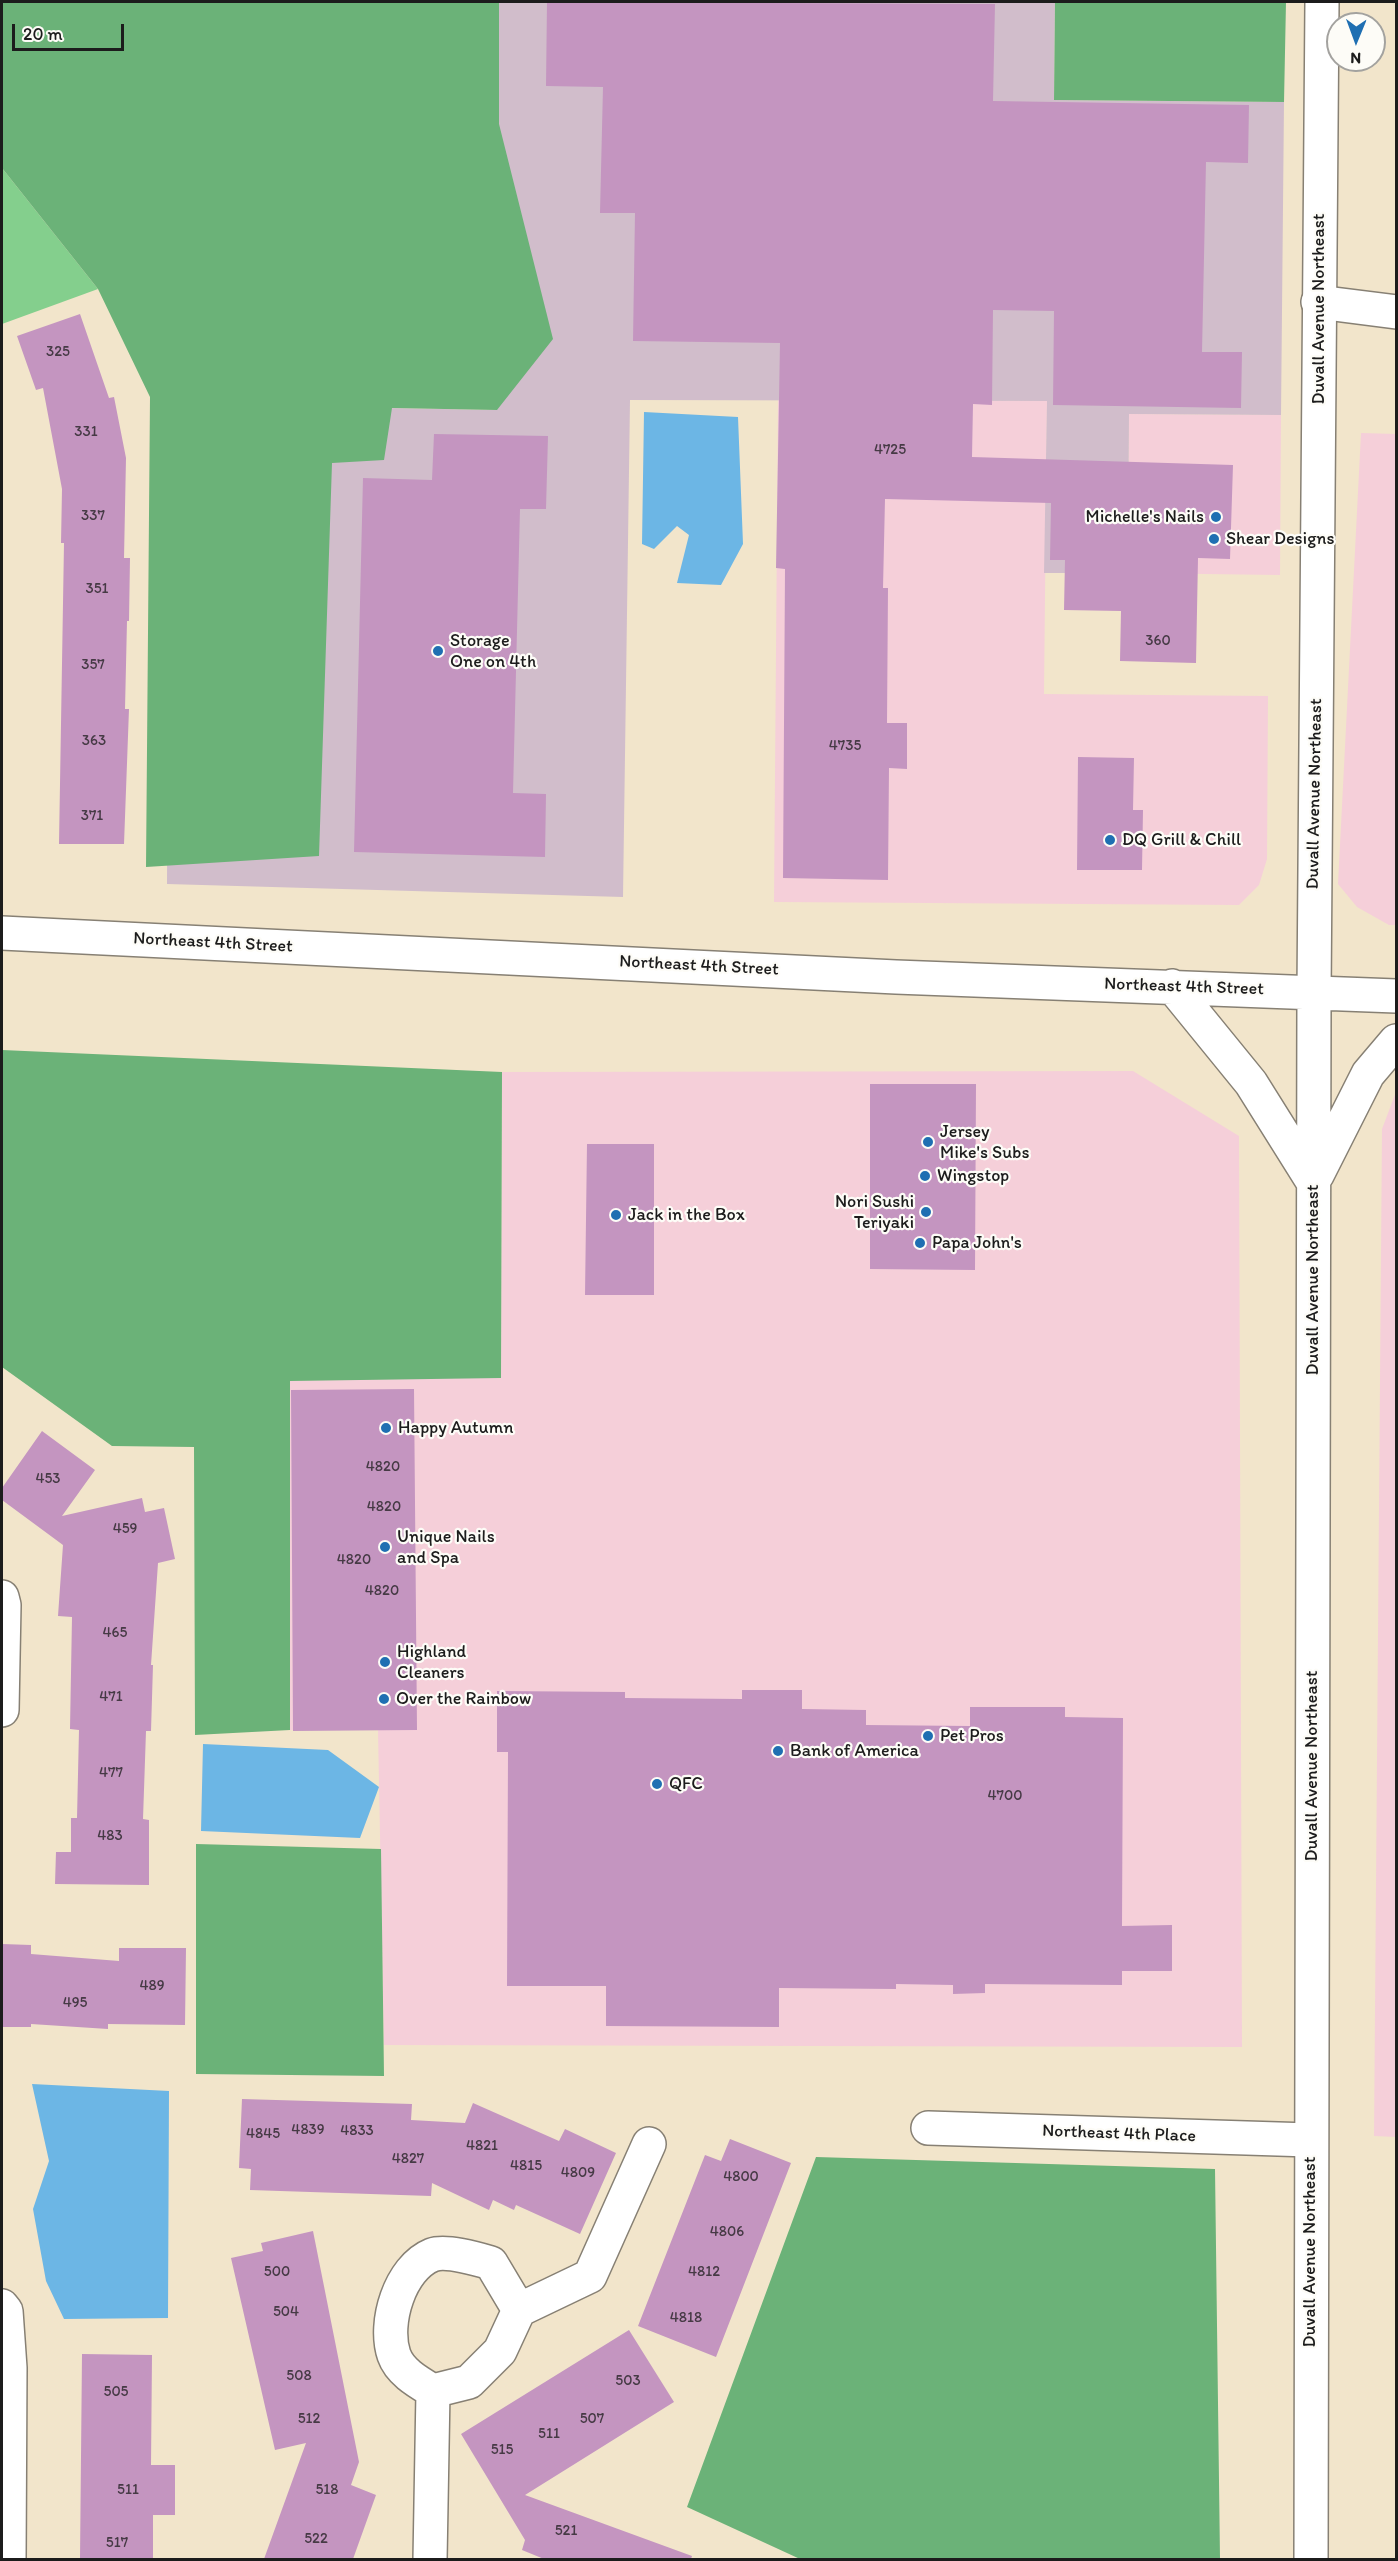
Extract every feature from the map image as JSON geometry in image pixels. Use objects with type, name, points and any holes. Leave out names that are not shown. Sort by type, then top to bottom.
[{"type":"main road","name":"Duvall Avenue Northeast","points":[[1311,2559],[1313,1182],[1322,2]]},
{"type":"main road","points":[[1318,302],[1396,312]]},
{"type":"main road","name":"Northeast 4th Street","points":[[2,933],[896,976],[1396,996]]},
{"type":"main road","points":[[1172,986],[1251,1083],[1313,1182]]},
{"type":"main road","points":[[1313,1182],[1368,1074],[1396,1041]]},
{"type":"main road","points":[[2,1597],[4,1605],[2,1710]]},
{"type":"main road","name":"Northeast 4th Place","points":[[928,2128],[1310,2140]]},
{"type":"main road","points":[[519,2310],[491,2263],[462,2256],[433,2254],[412,2271],[395,2300],[390,2331],[394,2356],[410,2377],[433,2391],[470,2382],[500,2350],[519,2310],[590,2277],[649,2144]]},
{"type":"main road","points":[[2,2306],[6,2311],[10,2368],[9,2559]]},
{"type":"main road","points":[[430,2559],[433,2391]]},
{"type":"shaded area","name":"Storage One on 4th","points":[[499,2],[1055,2],[1054,100],[1284,102],[1281,415],[1129,414],[1128,573],[1044,573],[1047,401],[630,400],[623,897],[167,884],[169,404],[497,410]]},
{"type":"shaded area","points":[[778,399],[1047,401],[1044,694],[1268,696],[1267,859],[1259,885],[1239,905],[774,902]]},
{"type":"shaded area","points":[[1129,414],[1281,415],[1280,575],[1128,573]]},
{"type":"shaded area","points":[[1361,433],[1396,434],[1396,925],[1389,925],[1357,907],[1338,884]]},
{"type":"shaded area","points":[[1133,1071],[1239,1136],[1242,2047],[384,2045],[378,1730],[290,1730],[290,1380],[501,1377],[502,1072]]},
{"type":"shaded area","points":[[1396,1092],[1396,2137],[1374,2136],[1382,1129]]},
{"type":"green space","points":[[2,2],[499,2],[499,124],[553,339],[497,410],[392,408],[384,460],[332,463],[319,856],[146,867],[150,397],[98,289],[2,168]]},
{"type":"green space","points":[[1055,2],[1286,2],[1284,102],[1054,100]]},
{"type":"green space","points":[[2,168],[98,289],[2,324]]},
{"type":"green space","points":[[2,1050],[502,1072],[501,1378],[290,1381],[290,1730],[195,1735],[194,1447],[112,1446],[2,1367]]},
{"type":"green space","points":[[196,1844],[381,1849],[384,2076],[196,2074]]},
{"type":"green space","points":[[816,2157],[1215,2169],[1220,2559],[800,2559],[687,2507]]},
{"type":"water","points":[[644,412],[738,417],[743,544],[721,585],[677,583],[689,535],[677,526],[654,549],[642,544]]},
{"type":"water","points":[[203,1744],[328,1750],[379,1787],[360,1838],[201,1831]]},
{"type":"water","points":[[32,2084],[169,2091],[168,2318],[64,2319],[46,2281],[33,2209],[49,2161]]},
{"type":"building","points":[[547,2],[995,4],[993,101],[1249,105],[1248,163],[1206,162],[1202,352],[1242,352],[1241,408],[1053,405],[1054,311],[993,310],[992,405],[973,404],[972,457],[1233,465],[1230,559],[1198,558],[1196,663],[1120,661],[1121,611],[1064,610],[1065,560],[1050,560],[1051,503],[885,499],[883,588],[888,588],[887,723],[907,723],[907,769],[889,768],[888,880],[783,878],[785,569],[776,568],[780,343],[633,341],[635,213],[600,213],[603,87],[546,86]]},
{"type":"building","points":[[80,314],[109,398],[114,397],[126,458],[124,558],[130,558],[125,709],[129,709],[124,844],[59,844],[64,543],[61,543],[62,489],[43,388],[36,390],[17,336]]},
{"type":"building","name":"Storage One on 4th","points":[[434,434],[548,436],[546,509],[520,509],[513,793],[546,794],[545,857],[354,852],[363,478],[432,480]]},
{"type":"building","name":"DQ Grill & Chill","points":[[1078,757],[1134,758],[1133,810],[1143,810],[1142,870],[1077,870]]},
{"type":"building","points":[[870,1084],[976,1084],[975,1270],[870,1269]]},
{"type":"building","name":"Jack in the Box","points":[[587,1144],[654,1144],[654,1295],[585,1295]]},
{"type":"building","points":[[414,1389],[417,1730],[293,1731],[291,1390]]},
{"type":"building","points":[[42,1431],[95,1470],[62,1516],[142,1498],[145,1512],[164,1508],[175,1559],[158,1563],[151,1665],[153,1665],[151,1731],[146,1731],[143,1819],[149,1820],[149,1885],[55,1884],[56,1852],[71,1852],[71,1818],[77,1818],[79,1730],[70,1729],[72,1617],[58,1616],[63,1545],[2,1500],[2,1488]]},
{"type":"building","points":[[742,1690],[802,1690],[802,1709],[866,1710],[866,1725],[970,1726],[970,1707],[1065,1707],[1065,1717],[1123,1718],[1122,1926],[1172,1925],[1172,1971],[1122,1971],[1122,1985],[985,1984],[985,1993],[953,1994],[953,1985],[896,1984],[896,1989],[779,1988],[779,2027],[606,2026],[606,1986],[507,1986],[508,1752],[497,1752],[497,1691],[625,1692],[625,1698],[742,1699]]},
{"type":"building","points":[[2,1944],[31,1945],[31,1954],[119,1961],[119,1948],[186,1948],[185,2025],[108,2024],[108,2029],[31,2024],[31,2027],[2,2027]]},
{"type":"building","points":[[242,2099],[412,2104],[411,2120],[465,2123],[473,2103],[559,2141],[565,2129],[616,2153],[580,2234],[516,2205],[514,2210],[493,2200],[489,2210],[432,2183],[431,2196],[250,2190],[251,2169],[239,2168]]},
{"type":"building","points":[[730,2139],[791,2163],[716,2357],[638,2326],[705,2155],[721,2161]]},
{"type":"building","points":[[313,2231],[359,2462],[351,2485],[376,2495],[353,2559],[264,2559],[306,2443],[275,2450],[231,2258],[263,2251],[261,2243]]},
{"type":"building","points":[[629,2330],[674,2402],[525,2495],[692,2556],[691,2559],[544,2559],[522,2550],[525,2540],[461,2434]]},
{"type":"building","points":[[82,2354],[152,2355],[151,2465],[175,2465],[175,2515],[153,2515],[153,2559],[80,2559]]},
{"type":"place","name":"Michelle's Nails","points":[[1216,517]]},
{"type":"place","name":"Shear Designs","points":[[1214,539]]},
{"type":"place","name":"Storage One on 4th","points":[[438,651]]},
{"type":"place","name":"DQ Grill & Chill","points":[[1110,840]]},
{"type":"place","name":"Jersey Mike's Subs","points":[[928,1142]]},
{"type":"place","name":"Wingstop","points":[[925,1176]]},
{"type":"place","name":"Nori Sushi Teriyaki","points":[[926,1212]]},
{"type":"place","name":"Jack in the Box","points":[[616,1215]]},
{"type":"place","name":"Papa John's","points":[[920,1243]]},
{"type":"place","name":"Happy Autumn","points":[[386,1428]]},
{"type":"place","name":"Unique Nails and Spa","points":[[385,1547]]},
{"type":"place","name":"Highland Cleaners","points":[[385,1662]]},
{"type":"place","name":"Over the Rainbow","points":[[384,1699]]},
{"type":"place","name":"Pet Pros","points":[[928,1736]]},
{"type":"place","name":"Bank of America","points":[[778,1751]]},
{"type":"place","name":"QFC","points":[[657,1784]]}]
